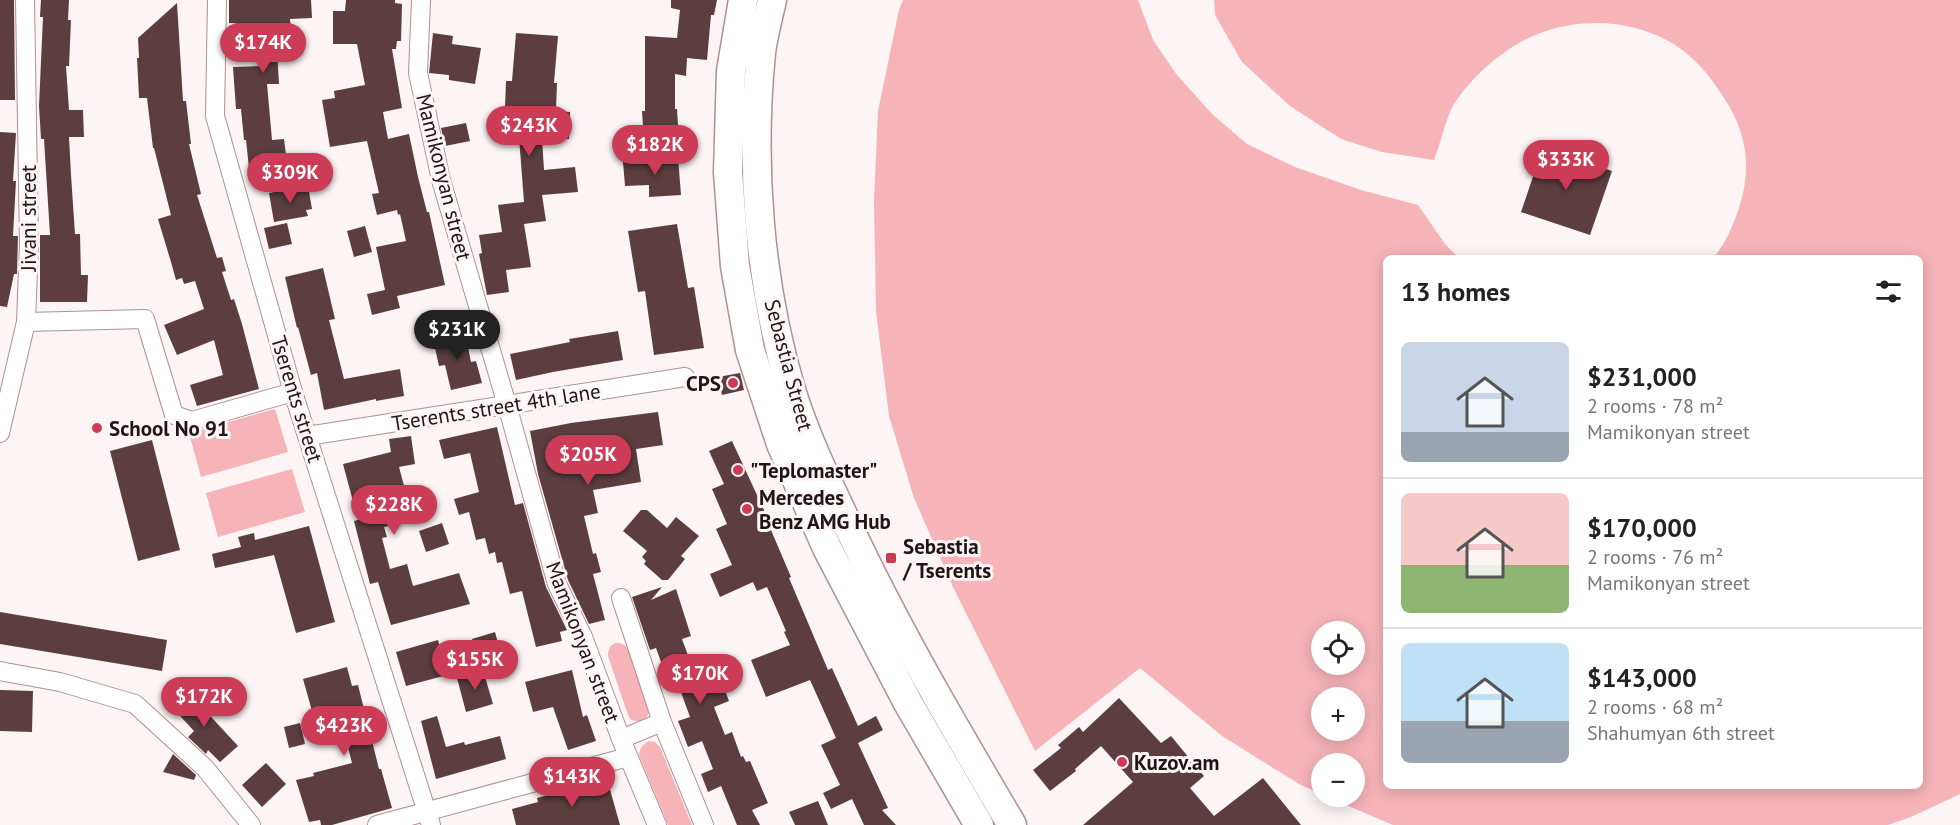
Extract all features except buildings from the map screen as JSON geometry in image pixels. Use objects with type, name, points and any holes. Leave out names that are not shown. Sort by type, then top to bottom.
[{"type":"main road","name":"Sebastia Street","points":[[742,0],[732,70],[728,172],[735,266],[750,350],[781,444],[827,548],[908,703],[978,825]]},
{"type":"main road","name":"Sebastia Street","points":[[772,0],[761,51],[756,139],[759,211],[767,285],[791,389],[813,452],[873,581],[933,692],[1012,825]]},
{"type":"street","name":"Jivani street","points":[[0,433],[26,322],[29,244],[25,0]]},
{"type":"street","name":"Tserents street","points":[[217,0],[215,116],[293,392],[429,819]]},
{"type":"street","name":"Mamikonyan street","points":[[421,0],[418,74],[441,180],[507,405],[556,584],[583,637],[628,757],[657,825]]},
{"type":"street","points":[[26,322],[145,319],[174,415],[192,421],[293,392]]},
{"type":"street","name":"Tserents street 4th lane","points":[[308,436],[685,378]]},
{"type":"street","points":[[621,598],[662,722],[704,825]]},
{"type":"street","points":[[0,671],[60,682],[135,704],[205,768],[251,825]]},
{"type":"street","points":[[621,739],[662,722]]},
{"type":"street","points":[[377,825],[429,819],[628,757]]},
{"type":"shaded area","points":[[903,0],[1138,0],[1153,40],[1177,75],[1213,115],[1247,144],[1295,167],[1361,190],[1418,205],[1445,244],[1456,255],[1383,255],[1383,789],[1923,789],[1923,255],[1715,255],[1726,240],[1735,219],[1744,187],[1746,157],[1739,127],[1719,90],[1695,61],[1680,48],[1651,33],[1607,23],[1584,24],[1540,33],[1520,43],[1487,67],[1459,96],[1450,112],[1434,160],[1382,152],[1341,139],[1290,106],[1242,62],[1215,15],[1214,0],[1960,0],[1960,794],[1888,825],[1393,825],[1351,807],[1365,807],[1365,753],[1311,753],[1311,789],[1222,736],[1140,668],[1035,751],[953,587],[914,498],[889,416],[876,311],[874,201],[878,111]]},
{"type":"shaded area","points":[[275,409],[288,452],[201,477],[189,433]]},
{"type":"shaded area","points":[[292,469],[305,512],[218,537],[206,493]]},
{"type":"shaded area","points":[[615,643],[623,644],[629,650],[648,707],[648,715],[642,722],[631,720],[628,715],[608,656],[609,648]]},
{"type":"shaded area","points":[[649,741],[655,742],[660,747],[692,825],[668,825],[639,755],[642,747]]},
{"type":"place","name":"CPS","points":[[733,383]]},
{"type":"place","name":"School No 91","points":[[97,428]]},
{"type":"place","name":"\"Teplomaster\"","points":[[738,470]]},
{"type":"place","name":"Mercedes Benz AMG Hub","points":[[747,509]]},
{"type":"place","name":"Sebastia / Tserents","points":[[891,558]]},
{"type":"place","name":"Kuzov.am","points":[[1122,762]]}]
